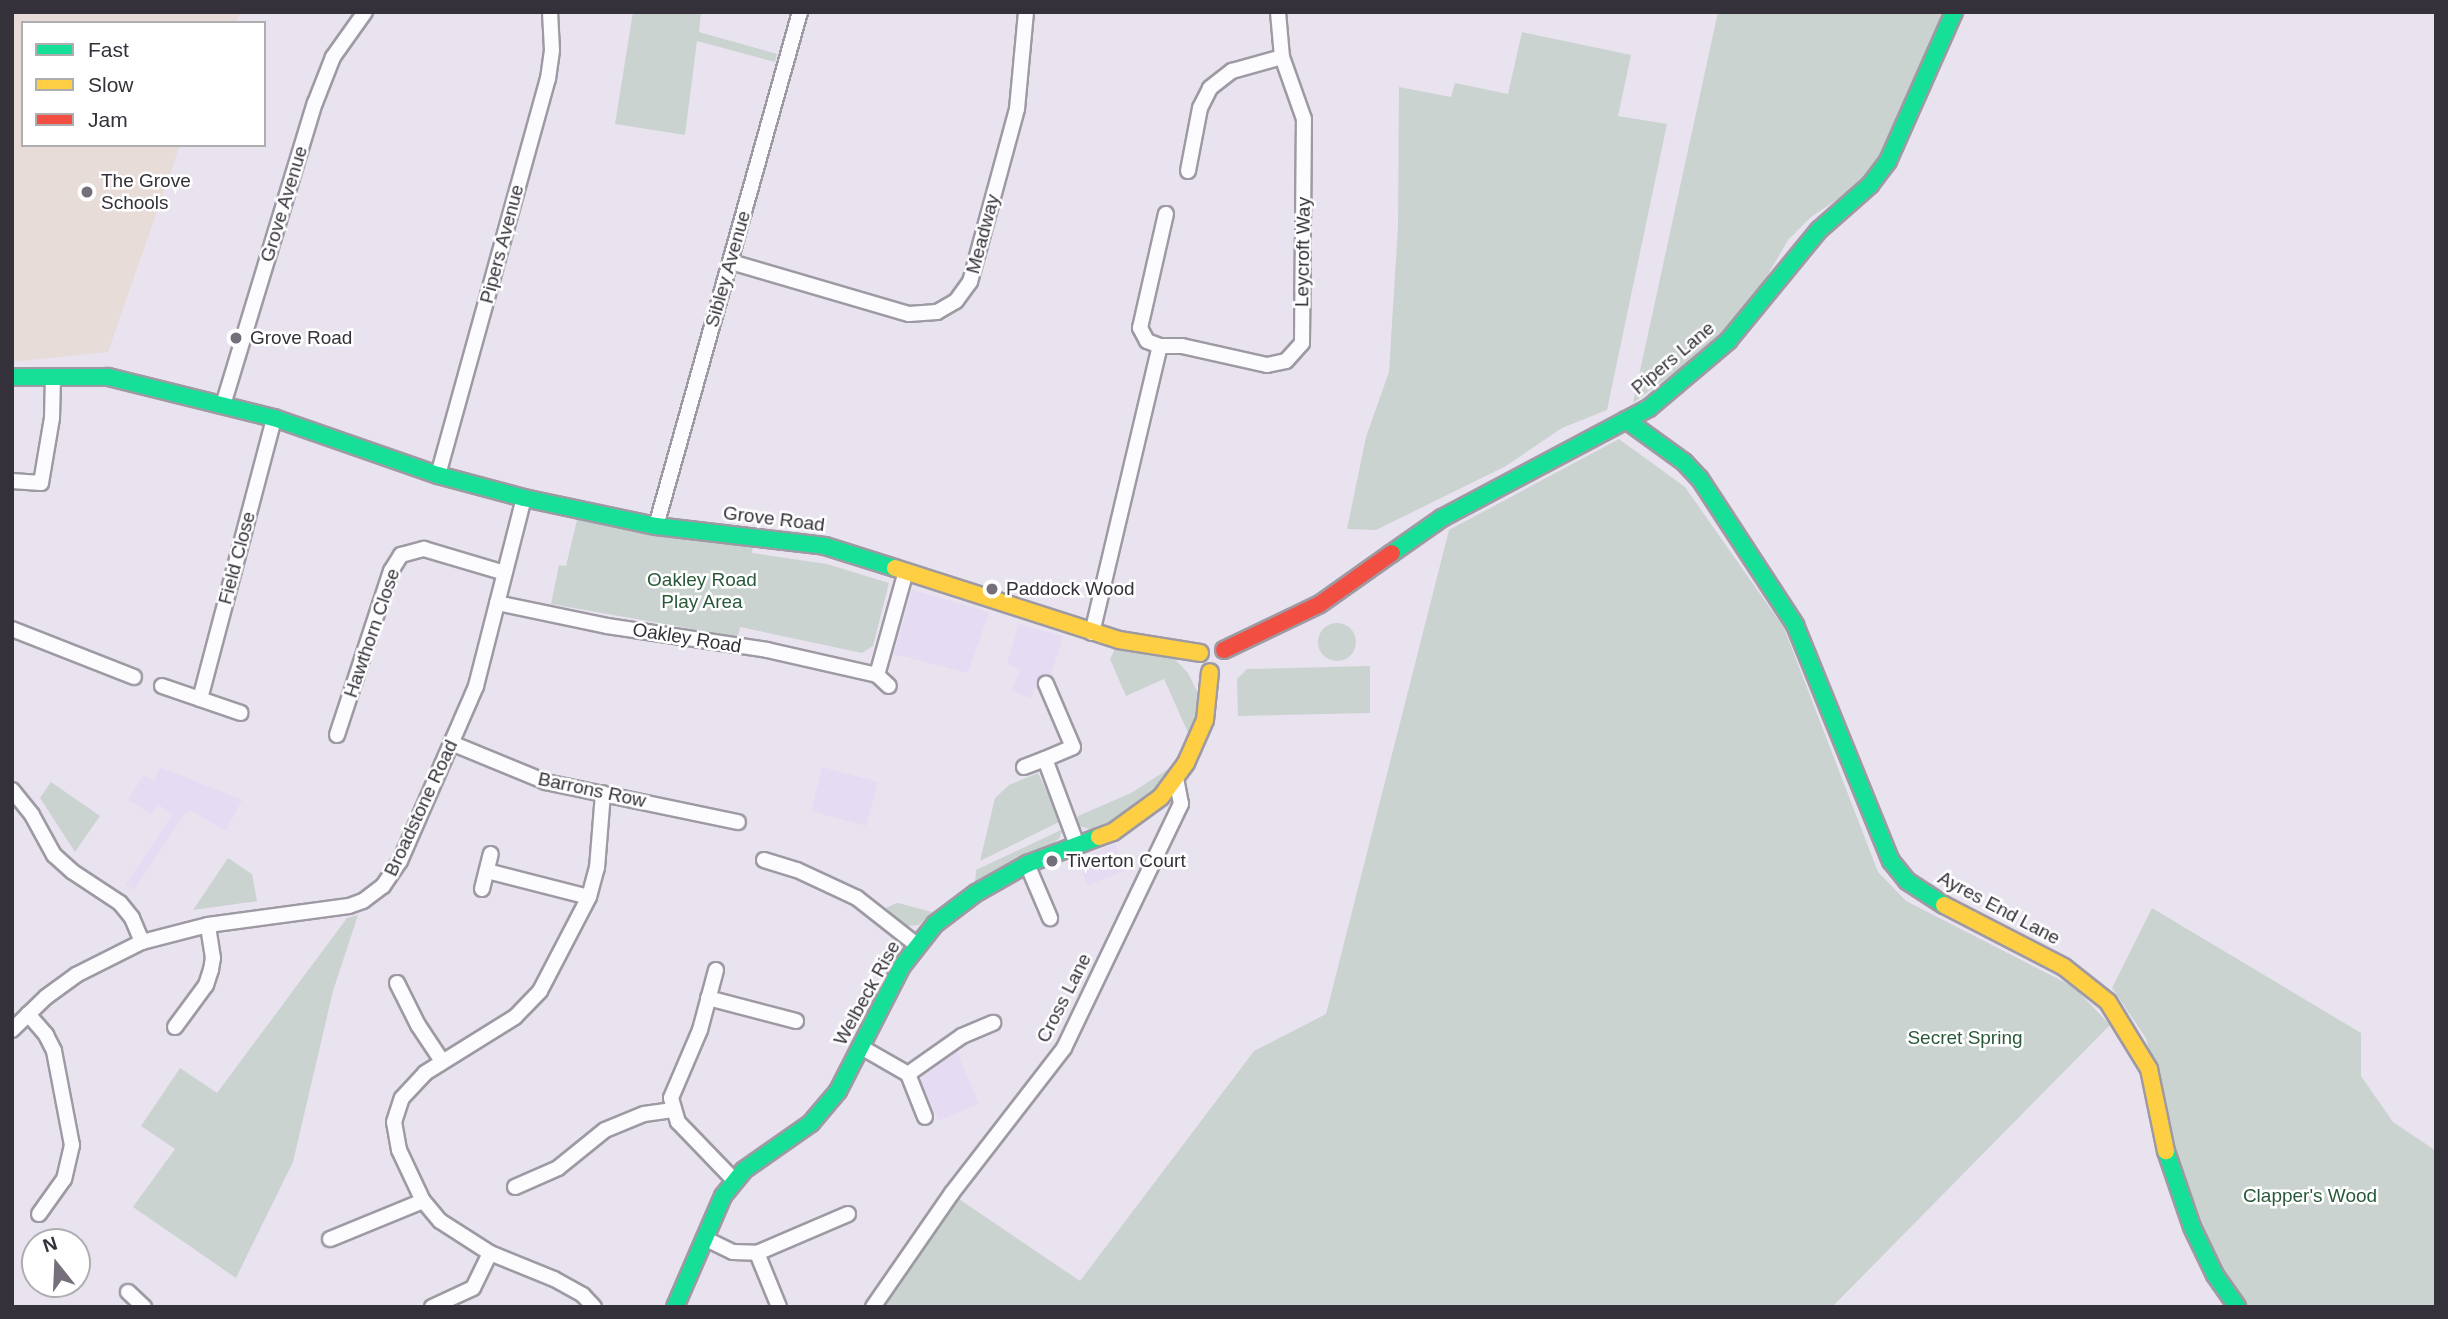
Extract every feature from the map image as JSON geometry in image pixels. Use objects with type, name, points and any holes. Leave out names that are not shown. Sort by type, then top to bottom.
[{"type":"street","name":"Grove Avenue","points":[[223,405],[315,103],[333,57],[365,12]]},
{"type":"street","name":"Pipers Avenue","points":[[439,475],[548,79],[552,50],[550,12]]},
{"type":"street","name":"Sibley Avenue","points":[[656,526],[800,12]]},
{"type":"street","name":"Meadway","points":[[731,262],[909,314],[937,312],[956,301],[970,282],[1017,110],[1026,12]]},
{"type":"street","name":"Leycroft Way","points":[[1160,346],[1182,346],[1267,365],[1286,361],[1302,343],[1304,118],[1282,57],[1278,12]]},
{"type":"street","name":"Pipers Lane","points":[[1224,650],[1320,604],[1442,518],[1666,396],[1728,341],[1819,230],[1870,186],[1888,161],[1954,12]]},
{"type":"street","points":[[1188,171],[1200,108],[1210,88],[1233,71],[1282,57]]},
{"type":"street","points":[[1092,633],[1160,346],[1146,341],[1140,328],[1166,214]]},
{"type":"street","points":[[12,481],[41,483],[52,418],[53,376]]},
{"type":"street","name":"Grove Road","points":[[12,377],[108,377],[274,418],[439,475],[524,498],[656,526],[825,546],[1092,633],[1200,653],[1211,645],[1224,650]]},
{"type":"street","name":"Field Close","points":[[200,699],[274,418]]},
{"type":"street","name":"Ayres End Lane","points":[[1626,420],[1684,462],[1700,479],[1795,625],[1891,861],[1908,881],[1932,899],[2064,967],[2108,1002],[2129,1032],[2149,1069],[2163,1143],[2192,1227],[2215,1275],[2237,1307]]},
{"type":"street","name":"Broadstone Road","points":[[12,1030],[76,975],[142,942],[208,925],[336,909],[363,901],[374,894],[400,861],[476,686],[524,498]]},
{"type":"street","name":"Hawthorn Close","points":[[337,735],[391,571],[401,555],[424,549],[505,573]]},
{"type":"street","points":[[877,675],[906,571]]},
{"type":"street","name":"Oakley Road","points":[[497,603],[607,626],[767,650],[877,675],[889,686]]},
{"type":"street","points":[[12,629],[134,677]]},
{"type":"street","points":[[1200,653],[1201,665],[1210,672],[1218,671],[1225,666],[1224,650]]},
{"type":"street","name":"Cross Lane","points":[[873,1307],[951,1193],[1064,1048],[1181,804],[1176,779],[1205,720],[1210,672]]},
{"type":"street","points":[[1024,767],[1073,747],[1046,684]]},
{"type":"street","points":[[162,686],[241,713]]},
{"type":"street","name":"Barrons Row","points":[[451,743],[546,782],[738,822]]},
{"type":"street","points":[[1045,759],[1077,845]]},
{"type":"street","name":"Welbeck Rise","points":[[674,1307],[723,1196],[734,1180],[757,1160],[811,1123],[838,1091],[902,966],[917,945],[954,907],[1027,864],[1128,824],[1161,797],[1176,779]]},
{"type":"street","points":[[12,790],[32,815],[54,855],[73,872],[120,903],[132,918],[142,942]]},
{"type":"street","points":[[594,1307],[583,1296],[554,1279],[490,1253],[440,1221],[423,1201],[400,1150],[394,1122],[402,1098],[425,1073],[493,1032],[528,1004],[547,979],[589,897],[597,868],[603,793]]},
{"type":"street","points":[[482,888],[491,854]]},
{"type":"street","points":[[764,860],[797,870],[857,898],[917,945]]},
{"type":"street","points":[[1027,864],[1050,918]]},
{"type":"street","points":[[487,871],[589,897]]},
{"type":"street","points":[[175,1027],[206,985],[211,970],[213,958],[208,925]]},
{"type":"street","points":[[716,970],[700,1030],[671,1098],[678,1122],[734,1180]]},
{"type":"street","points":[[397,983],[414,1019],[442,1061]]},
{"type":"street","points":[[708,998],[796,1020]]},
{"type":"street","points":[[28,1014],[46,1035],[54,1051],[72,1145],[64,1179],[39,1214]]},
{"type":"street","points":[[908,1074],[926,1065],[962,1036],[993,1023]]},
{"type":"street","points":[[861,1047],[908,1074],[925,1117]]},
{"type":"street","points":[[515,1186],[558,1168],[613,1126],[644,1114],[673,1110]]},
{"type":"street","points":[[330,1239],[423,1201]]},
{"type":"street","points":[[705,1238],[733,1252],[757,1253],[848,1214]]},
{"type":"street","points":[[432,1307],[473,1288],[490,1253]]},
{"type":"street","points":[[757,1253],[779,1307]]},
{"type":"street","points":[[128,1293],[144,1307]]},
{"type":"shaded area","name":"The Grove Schools","points":[[12,12],[241,12],[237,21],[21,21],[21,147],[179,147],[108,352],[12,362]]},
{"type":"shaded area","points":[[912,590],[989,612],[968,673],[894,654]]},
{"type":"shaded area","points":[[1019,624],[1063,636],[1050,678],[1039,690],[1035,688],[1031,698],[1012,691],[1020,669],[1007,664]]},
{"type":"shaded area","points":[[160,767],[242,800],[226,831],[192,811],[185,813],[134,890],[126,884],[172,815],[158,804],[151,814],[128,800],[144,775],[154,781]]},
{"type":"shaded area","points":[[822,767],[878,782],[866,826],[811,811]]},
{"type":"shaded area","points":[[1115,844],[1126,870],[1088,885],[1077,859]]},
{"type":"shaded area","points":[[957,1052],[979,1104],[938,1121],[920,1079]]},
{"type":"green space","points":[[633,12],[701,12],[699,32],[777,54],[775,62],[697,41],[685,135],[615,124]]},
{"type":"green space","points":[[1718,12],[1943,12],[1877,160],[1856,187],[1811,217],[1788,240],[1748,309],[1724,336],[1633,403]]},
{"type":"green space","points":[[1522,32],[1631,55],[1618,116],[1667,124],[1607,410],[1562,428],[1506,466],[1376,530],[1347,529],[1366,437],[1389,372],[1398,226],[1399,87],[1451,97],[1455,83],[1508,94]]},
{"type":"green space","name":"Secret Spring","points":[[1619,439],[1685,487],[1784,628],[1878,872],[1906,901],[2074,987],[2110,1025],[1832,1307],[884,1307],[959,1199],[1080,1281],[1254,1051],[1326,1014],[1449,530]]},
{"type":"green space","name":"Oakley Road Play Area","points":[[578,516],[753,545],[752,553],[827,564],[889,583],[873,646],[862,653],[740,627],[738,637],[551,604],[559,565],[566,566]]},
{"type":"green space","points":[[1337,623],[1351,628],[1356,642],[1351,656],[1337,661],[1323,656],[1318,642],[1323,628]]},
{"type":"green space","points":[[1115,649],[1173,657],[1188,673],[1197,691],[1199,713],[1190,737],[1164,679],[1126,696],[1110,659]]},
{"type":"green space","points":[[1370,666],[1370,713],[1238,716],[1237,679],[1247,669]]},
{"type":"green space","points":[[1173,766],[1166,780],[1123,819],[1094,831],[1080,826],[1076,821],[1078,816],[1131,793]]},
{"type":"green space","points":[[1038,773],[1061,821],[980,861],[995,798],[1009,785]]},
{"type":"green space","points":[[51,782],[100,816],[75,852],[40,798]]},
{"type":"green space","points":[[1063,829],[1059,839],[1050,845],[975,883],[976,870]]},
{"type":"green space","points":[[228,858],[252,874],[257,901],[193,910]]},
{"type":"green space","points":[[897,903],[932,912],[919,925],[907,926],[886,908]]},
{"type":"green space","name":"Clapper's Wood","points":[[2152,908],[2361,1033],[2361,1076],[2393,1122],[2436,1151],[2436,1307],[2246,1307],[2203,1233],[2171,1136],[2146,1038],[2112,988]]},
{"type":"green space","points":[[358,915],[333,991],[293,1162],[236,1278],[133,1207],[175,1149],[141,1126],[180,1068],[217,1093],[347,918]]},
{"type":"traffic: fast","points":[[1392,553],[1442,518],[1649,408],[1728,341],[1819,230],[1870,185],[1888,161],[1954,12]]},
{"type":"traffic: fast","points":[[12,377],[108,377],[274,418],[438,475],[524,498],[656,526],[825,546],[895,568]]},
{"type":"traffic: fast","points":[[1626,420],[1684,462],[1700,479],[1795,625],[1891,861],[1907,881],[1944,905]]},
{"type":"traffic: fast","points":[[675,1307],[723,1196],[744,1170],[811,1123],[838,1091],[902,966],[935,924],[976,893],[1027,864],[1099,837]]},
{"type":"traffic: fast","points":[[2166,1151],[2192,1227],[2215,1275],[2237,1307]]},
{"type":"traffic: slow","points":[[895,568],[1119,640],[1200,653]]},
{"type":"traffic: slow","points":[[1099,837],[1113,832],[1161,797],[1186,763],[1205,720],[1210,672]]},
{"type":"traffic: slow","points":[[1944,905],[2064,967],[2108,1002],[2149,1069],[2166,1151]]},
{"type":"traffic: jam","points":[[1224,650],[1320,604],[1392,553]]},
{"type":"place","name":"The Grove Schools","points":[[87,192]]},
{"type":"place","name":"Grove Road","points":[[236,338]]},
{"type":"place","name":"Paddock Wood","points":[[992,589]]},
{"type":"place","name":"Tiverton Court","points":[[1052,861]]}]
